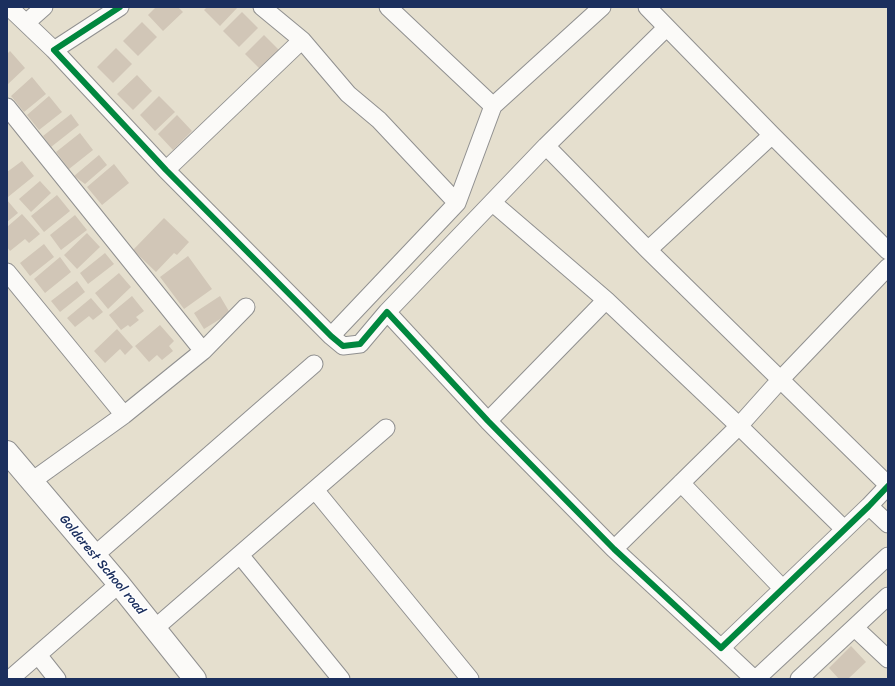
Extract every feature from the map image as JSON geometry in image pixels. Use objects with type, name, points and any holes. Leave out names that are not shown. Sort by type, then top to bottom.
[{"type":"street","points":[[12,7],[10,8],[54,50],[166,170],[342,346],[360,344],[387,312],[546,146],[666,28]]},
{"type":"street","points":[[26,23],[44,7]]},
{"type":"street","points":[[54,50],[120,7]]},
{"type":"street","points":[[262,7],[302,40],[348,94],[379,120],[456,204]]},
{"type":"street","points":[[388,7],[493,106]]},
{"type":"street","points":[[331,336],[456,204],[493,106],[602,7]]},
{"type":"street","points":[[647,7],[666,28],[888,251]]},
{"type":"street","points":[[166,170],[302,40]]},
{"type":"street","points":[[7,107],[203,351]]},
{"type":"street","points":[[648,250],[772,135]]},
{"type":"street","points":[[546,146],[648,250],[781,379],[888,486],[722,648]]},
{"type":"street","points":[[493,203],[606,300],[739,426],[844,529]]},
{"type":"street","points":[[614,549],[739,426],[781,379],[888,267]]},
{"type":"street","points":[[7,272],[124,415]]},
{"type":"street","points":[[488,421],[606,300]]},
{"type":"street","points":[[32,481],[124,415],[203,351],[246,308]]},
{"type":"street","points":[[387,312],[488,421],[614,549],[755,679],[888,556]]},
{"type":"street","points":[[95,555],[314,364]]},
{"type":"street","points":[[154,629],[386,428]]},
{"type":"street","name":"Goldcrest School road","points":[[7,452],[95,555],[195,679]]},
{"type":"street","points":[[681,483],[782,588]]},
{"type":"street","points":[[315,490],[470,679]]},
{"type":"street","points":[[869,506],[888,524]]},
{"type":"street","points":[[240,555],[341,679]]},
{"type":"street","points":[[10,679],[119,584]]},
{"type":"street","points":[[799,679],[888,596]]},
{"type":"street","points":[[855,628],[888,659]]},
{"type":"street","points":[[38,655],[57,679]]},
{"type":"building","points":[[156,7],[178,7],[183,12],[163,31],[148,15]]},
{"type":"building","points":[[207,7],[238,7],[220,26],[204,10]]},
{"type":"building","points":[[242,12],[258,28],[239,47],[223,31]]},
{"type":"building","points":[[142,22],[157,37],[138,56],[123,41]]},
{"type":"building","points":[[264,35],[280,51],[261,70],[245,54]]},
{"type":"building","points":[[116,48],[132,64],[113,83],[97,67]]},
{"type":"building","points":[[10,51],[25,68],[7,85],[7,54]]},
{"type":"building","points":[[137,75],[152,91],[133,110],[117,94]]},
{"type":"building","points":[[32,77],[46,94],[24,112],[11,96]]},
{"type":"building","points":[[49,96],[62,112],[39,130],[27,115]]},
{"type":"building","points":[[159,96],[175,112],[155,131],[140,115]]},
{"type":"building","points":[[71,114],[79,125],[51,147],[43,136]]},
{"type":"building","points":[[177,115],[192,131],[173,150],[158,134]]},
{"type":"building","points":[[80,133],[93,150],[69,169],[56,152]]},
{"type":"building","points":[[99,155],[107,165],[85,184],[74,176]]},
{"type":"building","points":[[22,161],[34,176],[8,197],[7,172]]},
{"type":"building","points":[[114,164],[129,183],[102,205],[87,187]]},
{"type":"building","points":[[40,181],[51,193],[31,212],[19,199]]},
{"type":"building","points":[[57,195],[70,211],[44,232],[31,216]]},
{"type":"building","points":[[7,200],[18,213],[7,222]]},
{"type":"building","points":[[22,214],[40,234],[29,243],[25,239],[10,251],[7,247],[7,227]]},
{"type":"building","points":[[75,215],[87,230],[61,250],[50,235]]},
{"type":"building","points":[[164,218],[189,242],[177,255],[174,253],[156,272],[133,250]]},
{"type":"building","points":[[87,233],[100,247],[77,269],[64,255]]},
{"type":"building","points":[[44,244],[54,257],[30,276],[20,263]]},
{"type":"building","points":[[105,253],[114,264],[88,284],[80,273]]},
{"type":"building","points":[[188,256],[212,289],[184,309],[160,277]]},
{"type":"building","points":[[60,257],[71,272],[45,293],[34,279]]},
{"type":"building","points":[[119,273],[131,287],[108,309],[95,293]]},
{"type":"building","points":[[77,281],[85,292],[60,312],[51,301]]},
{"type":"building","points":[[132,296],[144,311],[136,317],[139,320],[130,327],[128,325],[121,330],[109,315]]},
{"type":"building","points":[[220,296],[230,313],[204,329],[194,313]]},
{"type":"building","points":[[91,298],[103,312],[93,320],[89,316],[75,327],[67,318]]},
{"type":"building","points":[[160,325],[174,341],[169,346],[173,351],[162,360],[157,355],[149,362],[135,346]]},
{"type":"building","points":[[117,329],[133,347],[125,355],[120,349],[105,363],[94,351]]},
{"type":"building","points":[[851,646],[866,662],[848,679],[839,679],[829,668]]},
{"type":"cycle path","points":[[120,7],[54,50],[166,170],[331,336],[343,346],[360,344],[387,312],[488,421],[614,549],[721,648],[888,486]]}]
